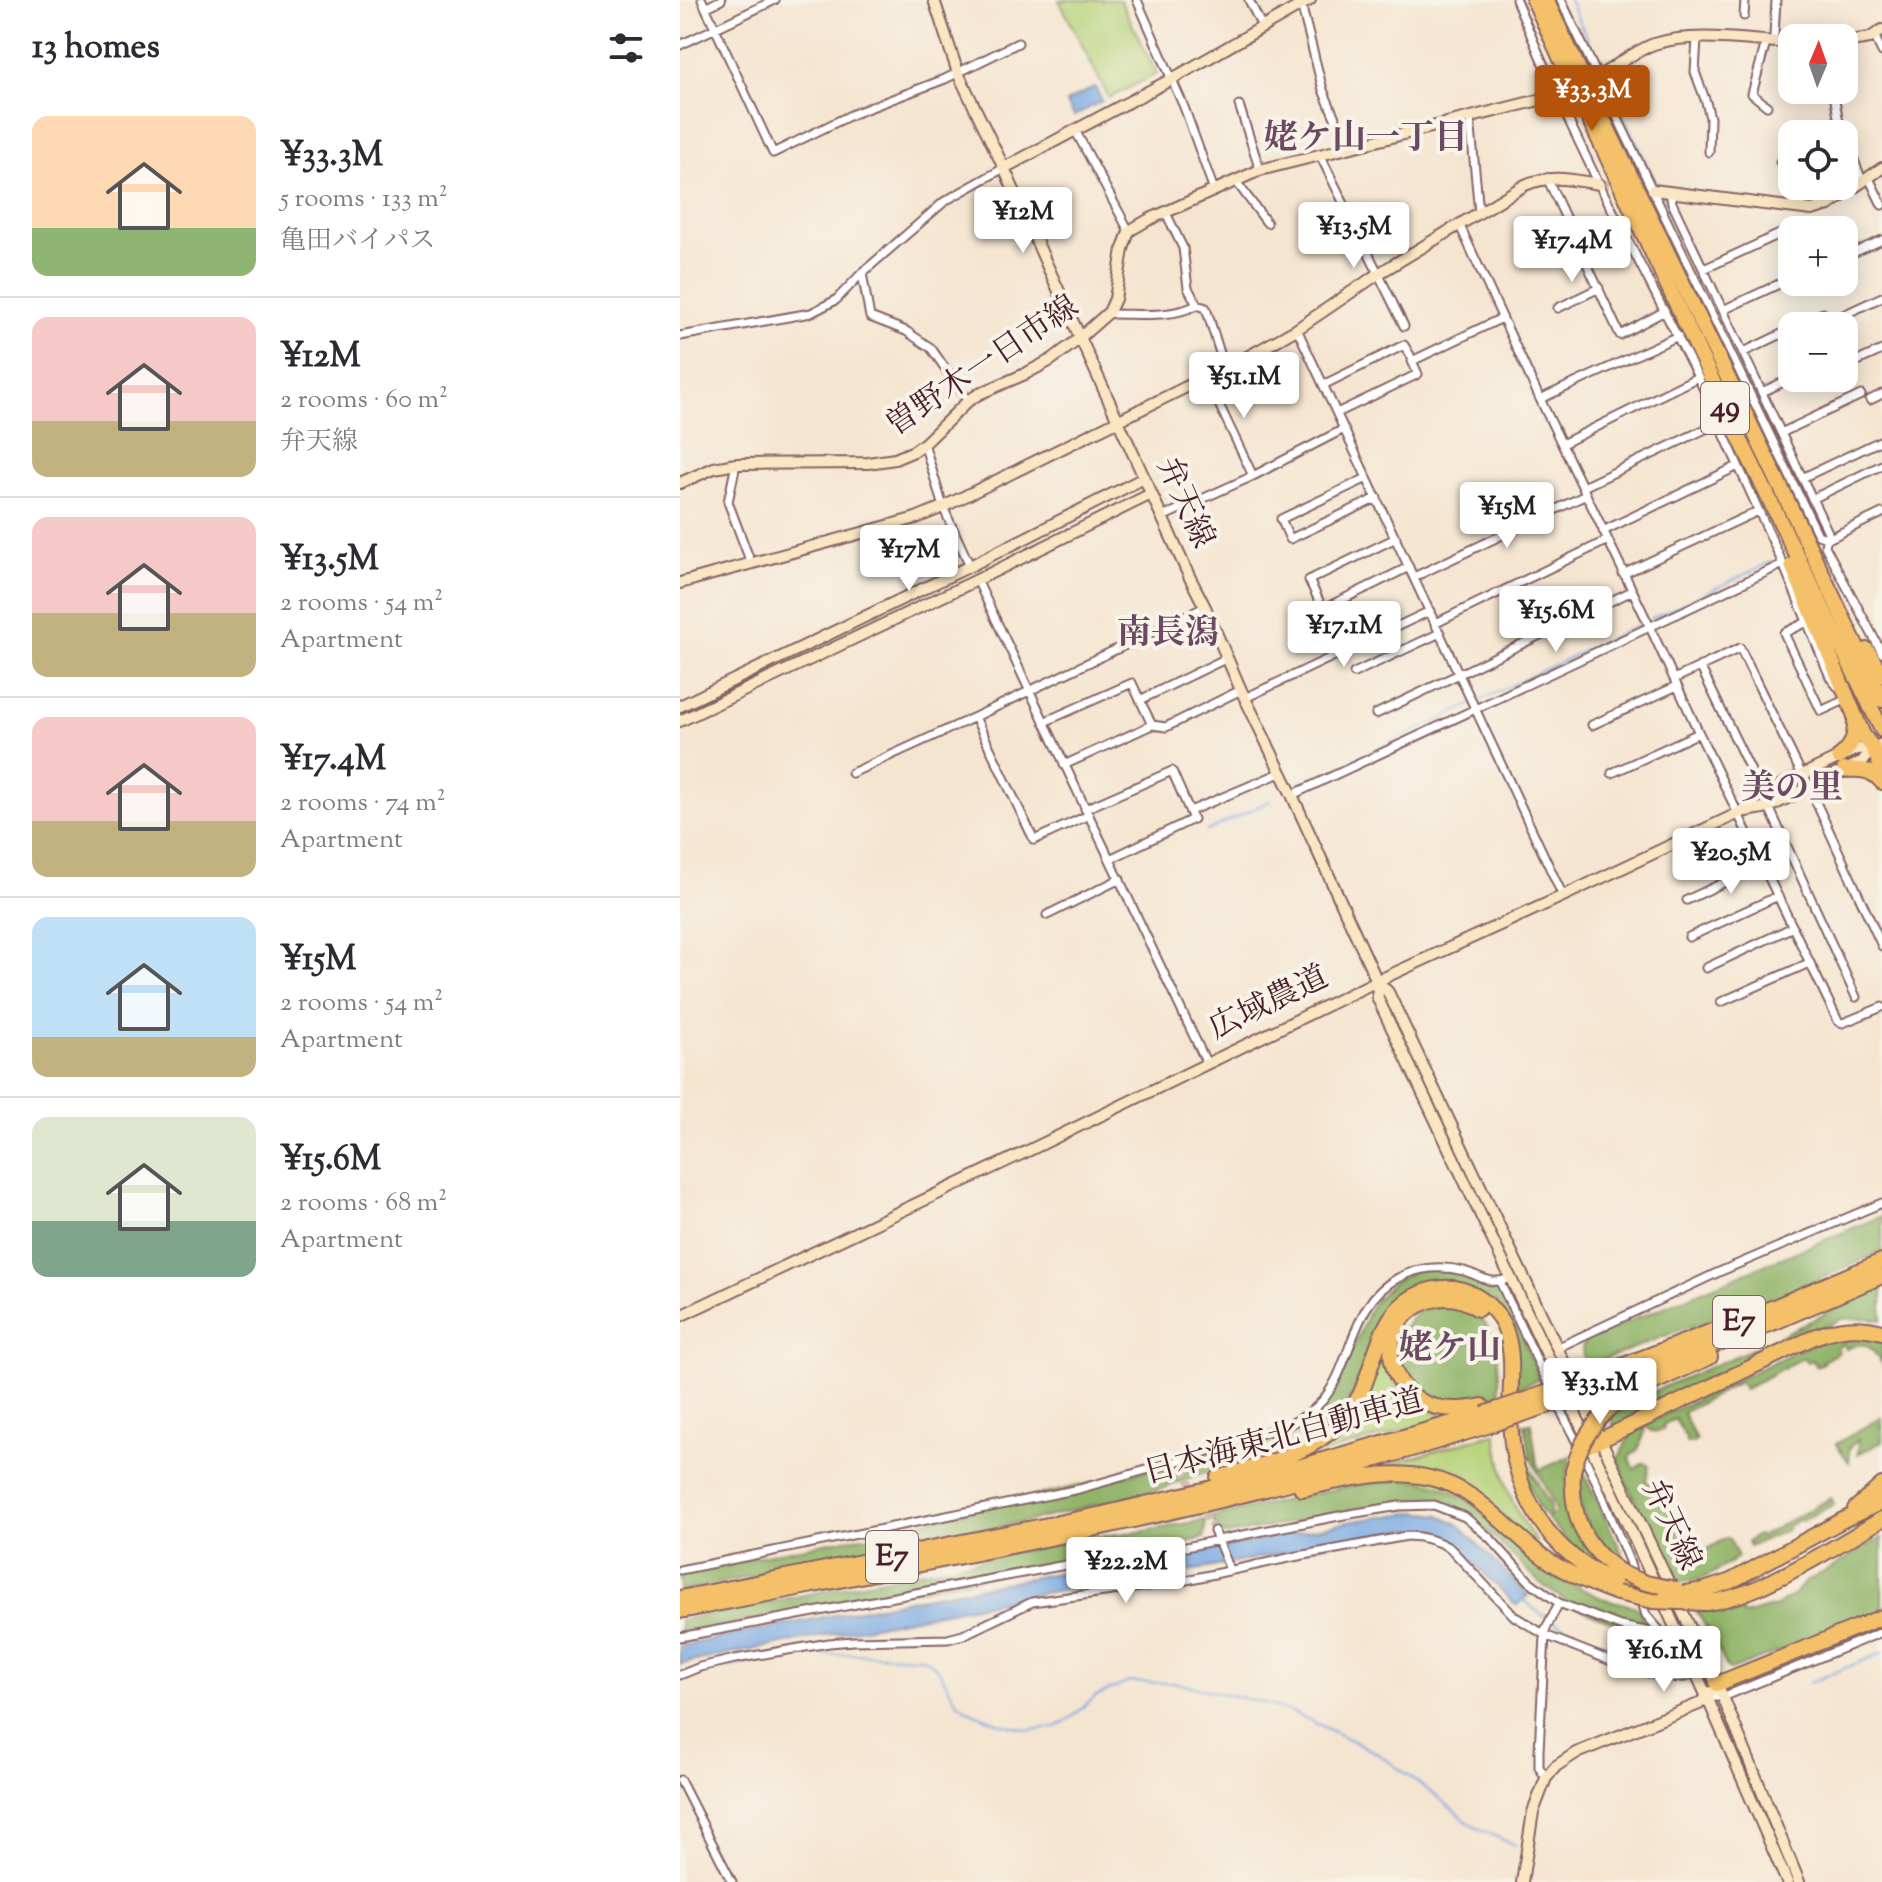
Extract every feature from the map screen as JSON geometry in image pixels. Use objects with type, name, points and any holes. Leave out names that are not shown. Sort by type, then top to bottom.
[{"type":"highway","name":"49","points":[[1534,0],[1584,83],[1882,700]]},
{"type":"highway","name":"49","points":[[1546,0],[1768,497],[1879,724]]},
{"type":"highway","points":[[1768,497],[1784,546],[1847,699],[1863,735],[1877,746],[1882,769]]},
{"type":"highway","points":[[1830,588],[1882,675]]},
{"type":"highway","points":[[1855,716],[1855,732],[1842,764],[1875,773],[1882,782]]},
{"type":"highway","name":"E7","points":[[1594,1379],[1882,1261]]},
{"type":"highway","name":"E7","points":[[1594,1379],[1713,1346],[1882,1276]]},
{"type":"highway","points":[[1101,1520],[1290,1455],[1325,1436],[1350,1412],[1383,1331],[1399,1306],[1422,1292],[1453,1288],[1481,1299],[1495,1312],[1505,1329],[1511,1361],[1512,1451],[1531,1505],[1569,1554],[1597,1573],[1653,1601],[1705,1596],[1723,1601],[1752,1591],[1882,1519]]},
{"type":"highway","points":[[1594,1379],[1519,1396],[1484,1415],[1432,1405],[1411,1394],[1392,1367],[1391,1345],[1398,1324],[1413,1308],[1432,1300],[1452,1298],[1472,1304],[1488,1318],[1497,1336],[1501,1357],[1501,1428],[1503,1454],[1520,1505],[1535,1530],[1568,1565],[1593,1582],[1620,1583]]},
{"type":"highway","points":[[1620,1583],[1584,1532],[1573,1503],[1573,1471],[1591,1427],[1613,1405],[1648,1385],[1825,1301]]},
{"type":"highway","points":[[1595,1442],[1821,1334],[1857,1327],[1882,1332]]},
{"type":"highway","name":"日本海東北自動車道","points":[[680,1598],[1290,1483],[1484,1415]]},
{"type":"highway","points":[[1101,1520],[1161,1518],[1366,1477],[1418,1475],[1442,1481],[1467,1493],[1544,1558],[1579,1578],[1620,1583]]},
{"type":"highway","points":[[1843,1520],[1882,1485]]},
{"type":"highway","points":[[1705,1596],[1882,1502]]},
{"type":"highway","name":"日本海東北自動車道","points":[[680,1611],[1101,1520]]},
{"type":"highway","points":[[1853,1537],[1882,1526]]},
{"type":"highway","points":[[1720,1690],[1882,1617]]},
{"type":"street","points":[[721,0],[704,4],[773,153],[853,114],[945,79],[1018,43]]},
{"type":"street","points":[[680,45],[775,0]]},
{"type":"street","name":"弁天線","points":[[934,0],[958,73],[1243,694],[1377,981],[1388,992],[1557,1348],[1787,1882]]},
{"type":"street","points":[[1137,0],[1172,79],[1214,190]]},
{"type":"street","points":[[1249,0],[1262,27]]},
{"type":"street","points":[[1516,0],[1584,83],[1660,191],[1672,203],[1828,532],[1825,546],[1882,653]]},
{"type":"street","points":[[1561,0],[1584,83],[1599,184],[1698,377],[1783,564],[1830,677],[1847,699],[1821,711],[1784,633],[1807,622]]},
{"type":"street","points":[[1744,16],[1745,0]]},
{"type":"street","points":[[1767,106],[1752,94],[1770,39],[1776,0]]},
{"type":"street","points":[[680,336],[811,313],[836,300],[862,273],[945,201],[1172,79],[1306,2],[1323,90],[1348,148]]},
{"type":"street","points":[[1858,40],[1878,33],[1882,52]]},
{"type":"street","points":[[1075,130],[1129,231],[1260,170],[1470,118],[1584,83],[1652,45],[1697,38],[1778,40]]},
{"type":"street","points":[[1697,38],[1695,72],[1710,118],[1709,152]]},
{"type":"street","points":[[1836,104],[1839,122],[1866,180],[1882,205]]},
{"type":"street","points":[[1239,105],[1260,170]]},
{"type":"street","points":[[1470,118],[1479,213]]},
{"type":"street","points":[[1320,155],[1404,326]]},
{"type":"street","points":[[1660,191],[1812,210],[1829,205],[1882,168]]},
{"type":"street","points":[[680,583],[916,518],[943,507],[1207,379],[1297,329],[1378,274],[1525,185],[1547,178],[1599,184]]},
{"type":"street","points":[[1547,178],[1620,335],[1665,311]]},
{"type":"street","points":[[1235,180],[1267,223]]},
{"type":"street","points":[[1660,191],[1818,535],[1828,539],[1882,513]]},
{"type":"street","points":[[1799,200],[1804,209]]},
{"type":"street","points":[[1166,213],[1183,248],[1188,288],[1197,305]]},
{"type":"street","points":[[1460,226],[1838,1021],[1843,1023],[1882,1007]]},
{"type":"street","name":"曽野木一日市線","points":[[680,483],[714,468],[736,464],[868,463],[895,459],[914,451],[968,401],[1051,360],[1109,312],[1115,299],[1129,231]]},
{"type":"street","points":[[1704,269],[1778,235]]},
{"type":"street","points":[[1858,251],[1882,240]]},
{"type":"street","points":[[862,273],[870,317],[906,331],[931,348],[968,401]]},
{"type":"street","points":[[1723,310],[1778,284]]},
{"type":"street","points":[[1558,308],[1599,288]]},
{"type":"street","points":[[1850,312],[1882,297]]},
{"type":"street","points":[[1109,312],[1167,314],[1197,305],[1206,308],[1225,369]]},
{"type":"street","points":[[1337,413],[1418,374],[1412,361],[1502,318]]},
{"type":"street","points":[[1297,329],[1563,896]]},
{"type":"street","points":[[1744,352],[1778,335]]},
{"type":"street","points":[[1540,399],[1678,336]]},
{"type":"street","points":[[1323,385],[1404,345],[1410,355]]},
{"type":"street","points":[[1858,361],[1882,350]]},
{"type":"street","points":[[1562,444],[1698,377]]},
{"type":"street","points":[[1207,379],[1253,476]]},
{"type":"street","points":[[1762,392],[1778,385]]},
{"type":"street","points":[[1870,400],[1882,394]]},
{"type":"street","points":[[1781,433],[1861,395]]},
{"type":"street","points":[[1414,577],[1718,423]]},
{"type":"street","points":[[1162,517],[1253,476],[1344,429]]},
{"type":"street","points":[[1802,478],[1880,441]]},
{"type":"street","points":[[924,443],[943,507],[970,566]]},
{"type":"street","points":[[736,464],[728,502],[751,563]]},
{"type":"street","points":[[1812,499],[1882,465]]},
{"type":"street","points":[[1603,531],[1738,466]]},
{"type":"street","points":[[680,706],[1144,478]]},
{"type":"street","points":[[1367,478],[1281,519],[1290,539],[1377,498]]},
{"type":"street","points":[[680,721],[1151,494]]},
{"type":"street","points":[[1623,574],[1758,511]]},
{"type":"street","points":[[1396,538],[1309,580],[1323,609],[1409,567]]},
{"type":"street","points":[[1436,623],[1608,540]]},
{"type":"street","points":[[1292,795],[1648,622],[1783,564]]},
{"type":"street","points":[[977,580],[1207,1064]]},
{"type":"street","points":[[1376,714],[1632,591]]},
{"type":"street","points":[[852,773],[1205,607]]},
{"type":"street","points":[[1064,765],[1152,725],[1166,727],[1430,611]]},
{"type":"street","points":[[1354,673],[1440,633]]},
{"type":"street","points":[[1592,725],[1676,683],[1700,666],[1740,648],[1802,775]]},
{"type":"street","points":[[1140,700],[1227,658]]},
{"type":"street","points":[[1700,666],[1762,794]]},
{"type":"street","points":[[1044,722],[1132,683],[1152,725]]},
{"type":"street","points":[[975,717],[1034,840],[1172,771],[1193,819],[1110,859]]},
{"type":"street","points":[[1612,773],[1699,733]]},
{"type":"street","name":"広域農道","points":[[680,1316],[1377,981],[1739,813],[1762,794],[1802,775],[1842,764],[1857,749],[1877,746]]},
{"type":"street","points":[[1739,813],[1769,807],[1809,787],[1842,764]]},
{"type":"street","points":[[1190,811],[1280,773]]},
{"type":"street","points":[[1809,787],[1882,946]]},
{"type":"street","points":[[1769,807],[1856,997]]},
{"type":"street","points":[[1687,900],[1763,864]]},
{"type":"street","points":[[1047,915],[1120,879]]},
{"type":"street","points":[[1689,937],[1778,896]]},
{"type":"street","points":[[1706,968],[1793,927]]},
{"type":"street","points":[[1721,1002],[1809,963]]},
{"type":"street","name":"弁天線","points":[[1377,981],[1378,999],[1505,1280],[1595,1442],[1720,1690],[1799,1882]]},
{"type":"street","points":[[1557,1348],[1719,1272],[1882,1203]]},
{"type":"street","points":[[680,1570],[1079,1489],[1288,1425],[1321,1402],[1335,1381],[1359,1322],[1378,1293],[1396,1279],[1419,1270],[1439,1268],[1464,1271],[1489,1281],[1505,1280],[1563,1415],[1596,1481],[1629,1561],[1646,1615],[1668,1640],[1686,1677],[1666,1678],[1621,1665],[1514,1616],[1450,1548],[1419,1536],[1336,1549],[1177,1582],[1032,1602],[948,1639],[817,1645],[735,1659],[680,1675]]},
{"type":"street","points":[[1178,1461],[1183,1469]]},
{"type":"street","points":[[680,1637],[1087,1561],[1154,1554],[1358,1513],[1399,1506],[1434,1505],[1465,1517],[1558,1606],[1620,1626],[1661,1634]]},
{"type":"street","points":[[1214,1531],[1230,1570]]},
{"type":"street","points":[[1546,1778],[1539,1767],[1539,1751],[1546,1631],[1558,1606]]},
{"type":"street","points":[[1522,1882],[1533,1812],[1546,1778],[1556,1766],[1576,1753],[1699,1704],[1720,1690],[1882,1632]]},
{"type":"street","points":[[680,1780],[732,1882]]},
{"type":"green space","points":[[1059,0],[1120,0],[1157,74],[1109,98]]},
{"type":"green space","points":[[1882,1216],[1882,1251],[1760,1306],[1682,1329],[1585,1367],[1582,1349],[1585,1340]]},
{"type":"green space","points":[[1417,1269],[1465,1274],[1498,1291],[1512,1314],[1540,1379],[1517,1388],[1508,1320],[1495,1302],[1442,1281],[1427,1283],[1408,1290],[1383,1313],[1353,1393],[1330,1424],[1316,1435],[1282,1451],[1195,1475],[1188,1466],[1190,1461],[1294,1426],[1309,1415],[1337,1387],[1372,1304],[1393,1282]]},
{"type":"green space","points":[[1882,1286],[1882,1320],[1841,1319],[1615,1427],[1610,1417],[1613,1413]]},
{"type":"green space","points":[[1449,1302],[1475,1314],[1491,1332],[1497,1352],[1500,1394],[1472,1403],[1432,1401],[1409,1386],[1397,1364],[1398,1337],[1416,1312]]},
{"type":"green space","points":[[1845,1334],[1882,1339],[1882,1363],[1867,1346],[1846,1349],[1843,1344],[1837,1348],[1839,1352],[1816,1366],[1812,1360],[1807,1362],[1803,1357],[1745,1389],[1739,1382],[1683,1413],[1696,1440],[1693,1443],[1686,1443],[1675,1419],[1664,1424],[1663,1430],[1653,1432],[1644,1425],[1796,1351]]},
{"type":"green space","points":[[1382,1347],[1386,1347],[1390,1372],[1400,1391],[1417,1405],[1441,1413],[1444,1419],[1291,1462],[1331,1438]]},
{"type":"green space","points":[[1882,1417],[1882,1442],[1858,1454],[1858,1439],[1849,1449],[1849,1462],[1836,1444]]},
{"type":"green space","points":[[1531,1423],[1540,1470],[1571,1456],[1566,1491],[1570,1518],[1582,1538],[1614,1576],[1580,1555],[1540,1510],[1526,1478],[1519,1451],[1518,1426],[1522,1424],[1526,1457],[1551,1506],[1549,1517],[1555,1513],[1555,1506],[1531,1459],[1525,1424]]},
{"type":"green space","points":[[1644,1427],[1638,1450],[1629,1457],[1634,1469],[1644,1463],[1649,1466],[1646,1481],[1658,1490],[1683,1542],[1703,1550],[1729,1538],[1738,1557],[1701,1579],[1675,1582],[1616,1463],[1632,1431]]},
{"type":"green space","points":[[1496,1433],[1508,1490],[1536,1541],[1534,1546],[1494,1507],[1362,1472]]},
{"type":"green space","points":[[1171,1465],[1190,1471],[1194,1477],[1158,1490],[1047,1517],[680,1591],[680,1572],[874,1536],[899,1527]]},
{"type":"green space","points":[[1581,1467],[1631,1572],[1605,1553],[1590,1531],[1579,1493]]},
{"type":"green space","points":[[1393,1480],[1421,1481],[1468,1500],[1517,1545],[1561,1579],[1601,1598],[1637,1607],[1647,1624],[1645,1628],[1605,1619],[1566,1601],[1538,1581],[1479,1523],[1451,1507],[1435,1503],[1391,1503],[1228,1535],[1220,1534],[1211,1517],[1339,1488]]},
{"type":"green space","points":[[1831,1498],[1834,1504],[1749,1547],[1747,1542],[1757,1535],[1760,1537]]},
{"type":"green space","points":[[1206,1520],[1204,1538],[1157,1549],[1103,1554],[680,1634],[680,1620],[1092,1537]]},
{"type":"green space","points":[[1882,1537],[1882,1611],[1731,1670],[1727,1667],[1696,1611],[1740,1610],[1744,1615],[1776,1606],[1795,1594],[1805,1582]]},
{"type":"water","points":[[1095,87],[1102,101],[1074,116],[1066,102]]},
{"type":"water","points":[[1416,1512],[1440,1515],[1458,1524],[1528,1595],[1517,1606],[1450,1539],[1429,1531],[1406,1529],[1207,1568],[1035,1594],[680,1664],[680,1646],[929,1596],[1080,1569],[1167,1559],[1354,1521]]},
{"type":"waterway","points":[[1569,0],[1602,70]]},
{"type":"waterway","points":[[1605,76],[1657,186]]},
{"type":"waterway","points":[[1662,195],[1821,530]]},
{"type":"waterway","points":[[1651,619],[1773,561]]},
{"type":"waterway","points":[[1306,783],[1645,622]]},
{"type":"waterway","points":[[1207,831],[1270,801]]},
{"type":"waterway","points":[[1523,1599],[1567,1628],[1655,1660]]},
{"type":"waterway","points":[[680,1681],[704,1672],[805,1652],[922,1657],[938,1669],[957,1702],[970,1711],[1001,1724],[1029,1730],[1056,1727],[1096,1696],[1129,1682],[1176,1683],[1261,1702],[1332,1731],[1377,1753],[1471,1825],[1515,1845]]},
{"type":"waterway","points":[[1809,1683],[1882,1653]]},
{"type":"tunnel","points":[[1599,184],[1627,187]]},
{"type":"tunnel","points":[[1183,1469],[1195,1492]]},
{"type":"tunnel","points":[[1200,1504],[1214,1531]]},
{"type":"district","name":"姥ケ山一丁目","points":[[1366,139]]},
{"type":"district","name":"南長潟","points":[[1168,634]]},
{"type":"district","name":"美の里","points":[[1792,789]]},
{"type":"district","name":"姥ケ山","points":[[1450,1349]]}]
